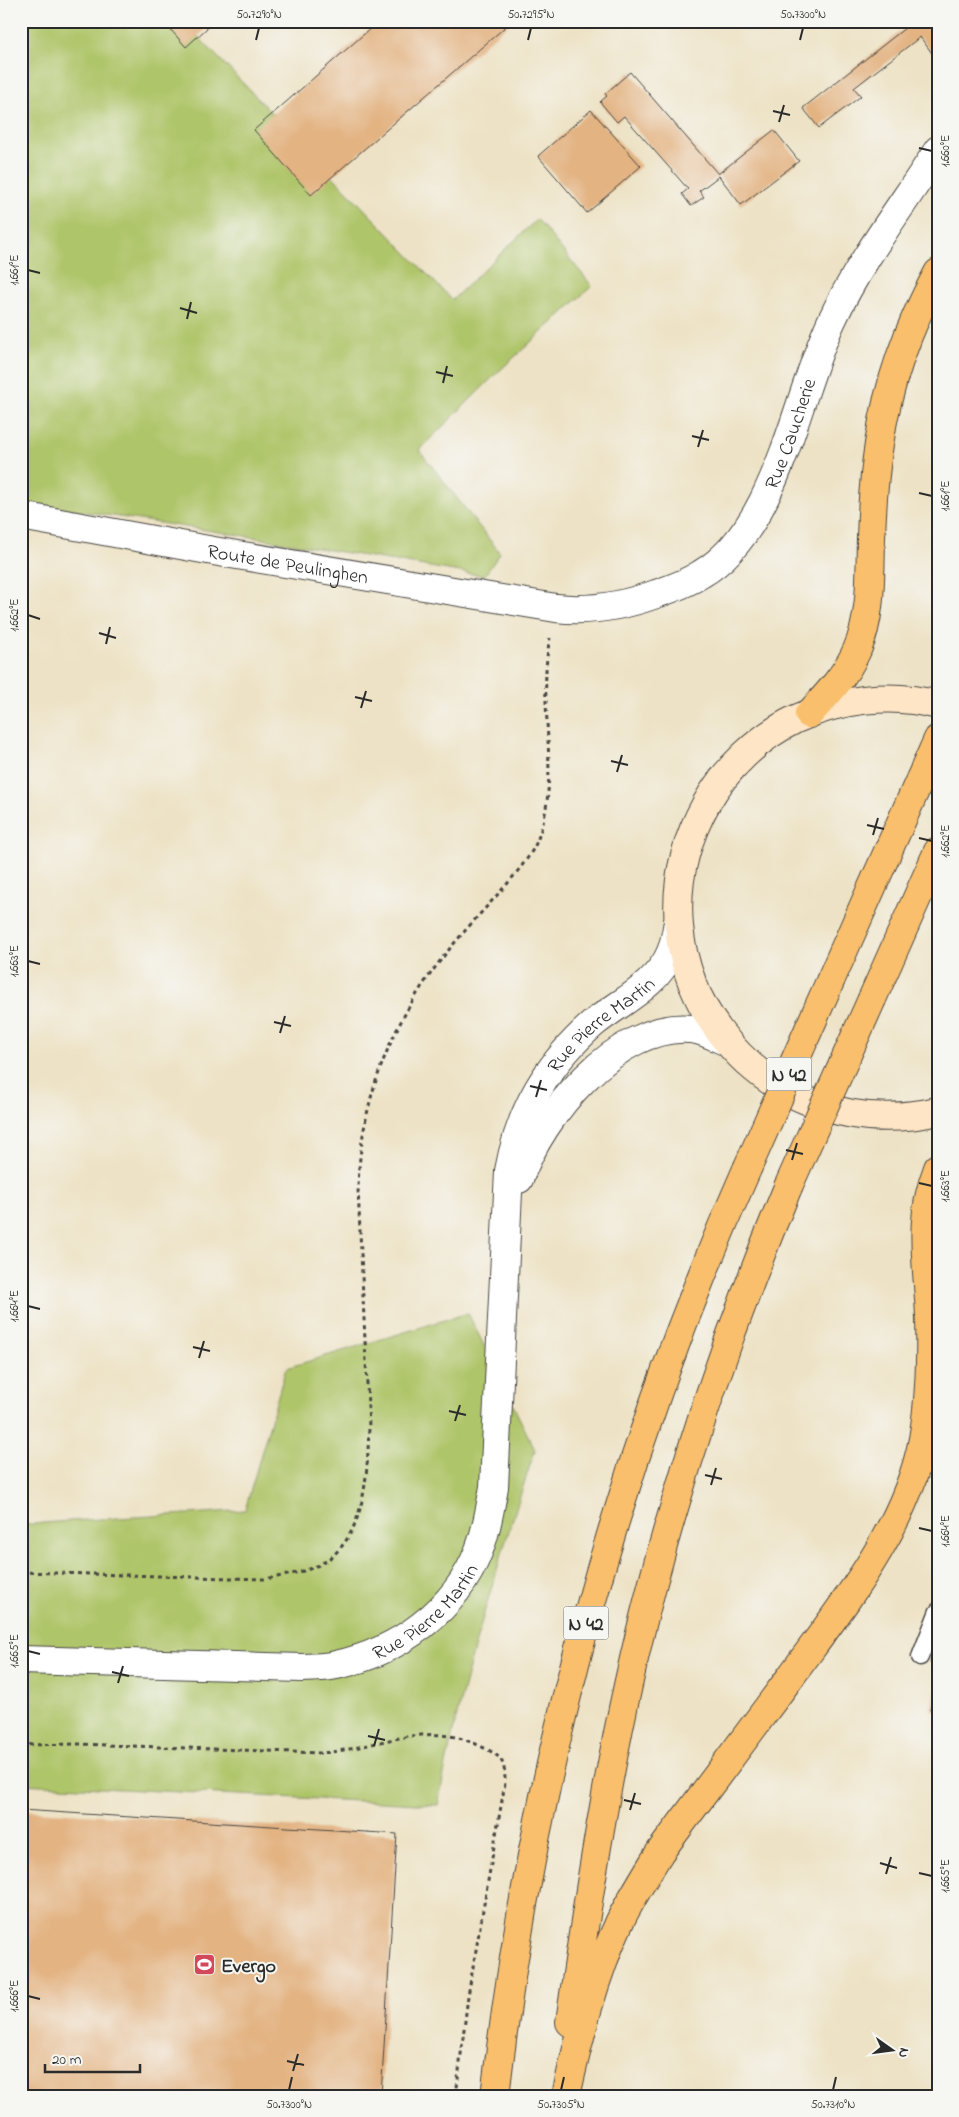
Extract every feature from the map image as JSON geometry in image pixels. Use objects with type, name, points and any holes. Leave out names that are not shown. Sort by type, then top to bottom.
[{"type":"highway","points":[[809,714],[829,692],[844,671],[856,651],[863,632],[870,580],[872,504],[878,446],[885,405],[909,330],[938,273]]},
{"type":"highway","name":"N 42","points":[[494,2096],[514,1952],[531,1856],[553,1751],[600,1571],[654,1400],[712,1247],[938,739]]},
{"type":"highway","name":"N 42","points":[[559,2096],[582,1940],[613,1758],[652,1588],[676,1500],[727,1344],[758,1261],[788,1187],[938,851]]},
{"type":"highway","points":[[566,2096],[588,2008],[606,1956],[636,1891],[660,1852],[862,1578],[900,1508],[920,1450],[928,1407],[930,1316],[924,1239],[925,1216],[930,1190],[938,1168]]},
{"type":"street","name":"Rue Caucherie","points":[[556,608],[600,609],[635,601],[674,588],[702,574],[728,553],[743,535],[765,498],[813,364],[832,320],[876,244],[938,150]]},
{"type":"street","name":"Route de Peulinghen","points":[[21,516],[556,608]]},
{"type":"street","points":[[938,704],[878,698],[842,703],[789,723],[753,747],[727,774],[710,797],[691,836],[684,857],[680,879],[678,922],[684,958],[702,1006],[727,1042],[741,1058],[776,1085],[815,1104],[857,1115],[879,1117],[908,1116],[938,1110]]},
{"type":"street","name":"Rue Pierre Martin","points":[[21,1660],[302,1668],[335,1666],[367,1657],[396,1644],[424,1624],[449,1600],[468,1574],[479,1550],[488,1521],[494,1487],[508,1171],[524,1115],[538,1088],[553,1066],[594,1024],[641,988],[664,964],[671,952],[678,922]]},
{"type":"street","name":"Rue Pierre Martin","points":[[507,1213],[524,1165],[541,1131],[565,1098],[597,1067],[647,1035],[668,1029],[695,1029],[727,1042]]},
{"type":"lane","points":[[920,1657],[938,1611]]},
{"type":"path","points":[[21,1572],[264,1579],[296,1573],[320,1564],[339,1549],[354,1526],[364,1497],[368,1464],[369,1427],[358,1188],[359,1155],[364,1124],[384,1056],[394,1033],[418,990],[438,960],[516,872],[536,842],[545,815],[548,784],[546,657],[556,608]]},
{"type":"path","points":[[21,1745],[79,1744],[319,1753],[342,1752],[422,1733],[462,1739],[499,1756],[505,1766],[505,1783],[468,1996],[456,2096]]},
{"type":"green space","points":[[21,21],[183,21],[452,300],[537,219],[592,286],[496,374],[419,450],[500,553],[484,576],[252,537],[21,502]]},
{"type":"green space","points":[[468,1313],[535,1450],[493,1581],[468,1670],[438,1805],[21,1784],[21,1525],[245,1510],[286,1368]]},
{"type":"building","points":[[163,21],[215,21],[186,47]]},
{"type":"building","points":[[379,21],[512,21],[311,195],[254,130]]},
{"type":"building","points":[[914,21],[938,21],[938,61],[920,37],[854,88],[861,96],[819,128],[803,108]]},
{"type":"building","points":[[630,72],[718,174],[774,130],[799,161],[741,205],[719,176],[699,191],[704,197],[691,206],[682,194],[688,189],[624,116],[617,122],[600,102],[607,96],[605,94]]},
{"type":"building","points":[[591,110],[641,166],[587,213],[538,156]]},
{"type":"building","points":[[938,1642],[938,1665],[930,1663]]},
{"type":"building","points":[[938,1685],[938,1712],[930,1710]]},
{"type":"building","name":"Evergo","points":[[21,1810],[397,1834],[381,2096],[21,2096]]},
{"type":"place","name":"Evergo","points":[[205,1965]]}]
